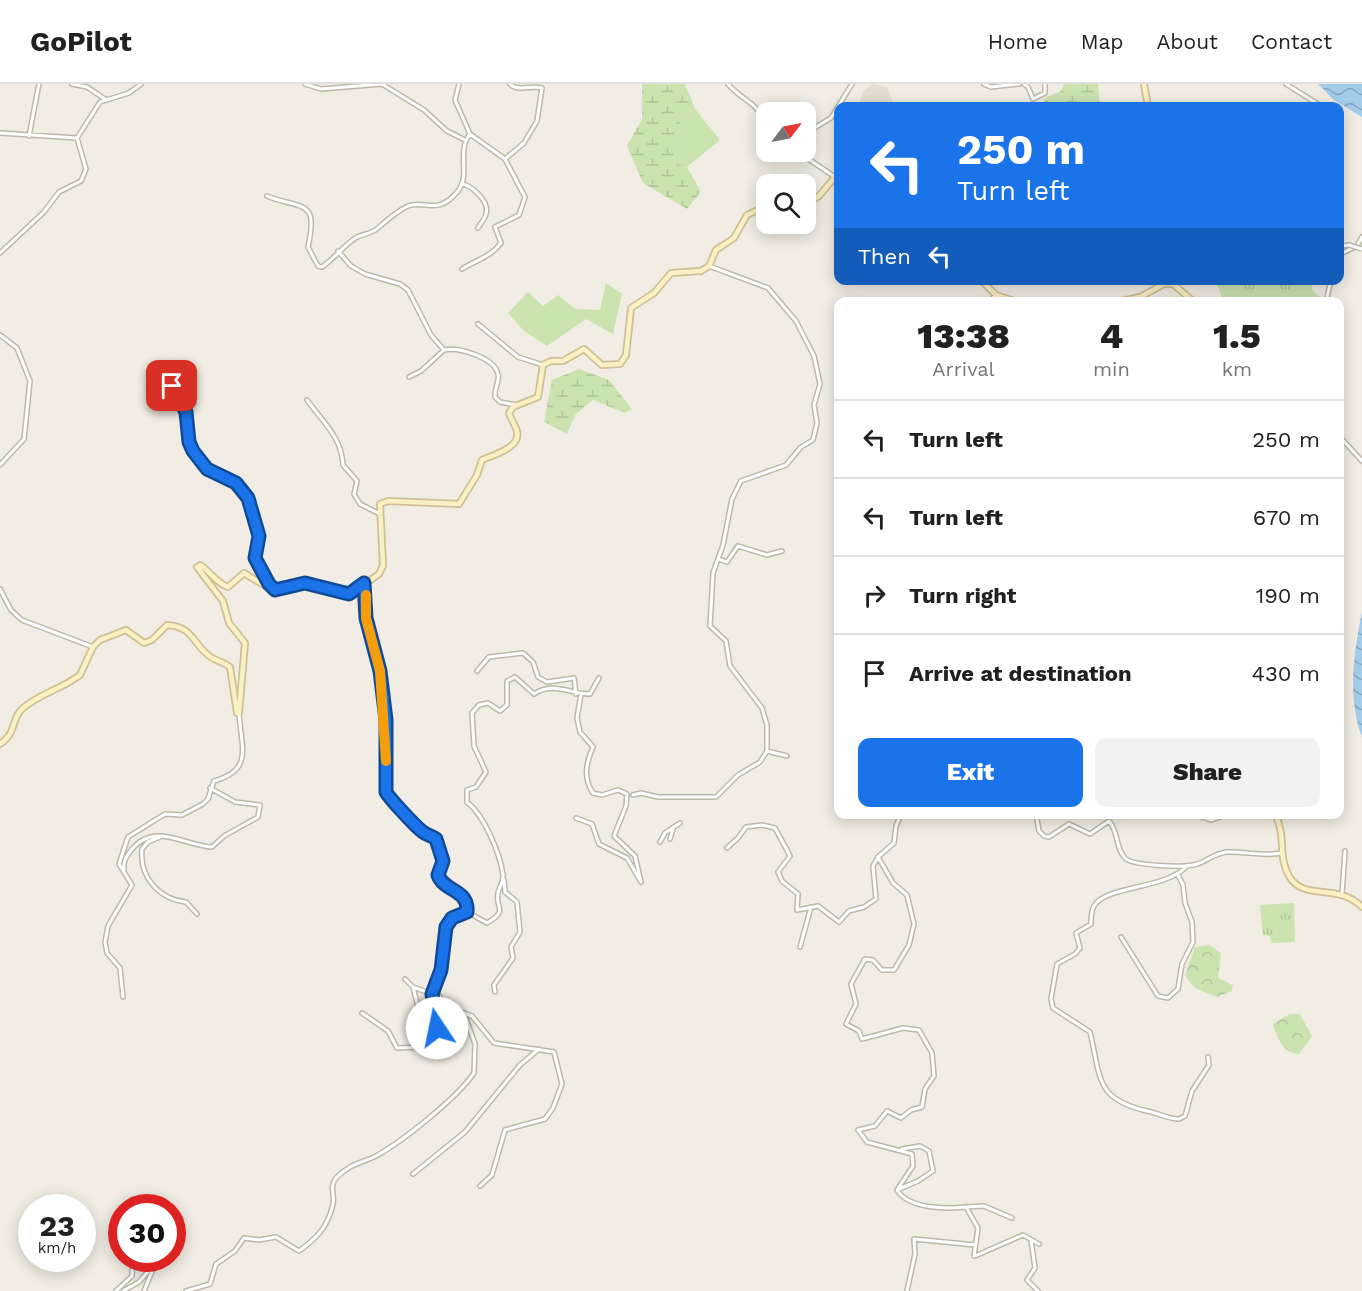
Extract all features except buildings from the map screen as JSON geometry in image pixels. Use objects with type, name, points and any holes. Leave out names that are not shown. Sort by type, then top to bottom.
[{"type":"street","points":[[29,136],[39,84]]},
{"type":"street","points":[[72,84],[87,87],[106,99]]},
{"type":"street","points":[[0,253],[44,212],[59,192],[81,181],[86,169],[77,138],[95,106],[106,99],[129,93],[141,84]]},
{"type":"street","points":[[305,84],[321,89],[382,84],[430,114],[447,131],[465,140]]},
{"type":"street","points":[[459,84],[455,100],[470,134],[504,159],[525,197],[525,203],[519,215],[495,227],[501,243],[499,246],[488,256],[462,269]]},
{"type":"street","points":[[504,159],[524,143],[537,121],[542,88],[535,86],[518,88],[510,84]]},
{"type":"street","points":[[728,84],[735,92],[756,107]]},
{"type":"street","points":[[841,102],[852,84]]},
{"type":"street","points":[[984,84],[991,87],[1021,84],[1028,87],[1033,99],[1044,93],[1045,84]]},
{"type":"street","points":[[1144,84],[1147,102]]},
{"type":"street","points":[[1286,84],[1316,102]]},
{"type":"street","points":[[816,127],[831,118],[834,113]]},
{"type":"street","points":[[0,133],[77,138]]},
{"type":"street","points":[[267,196],[303,206],[309,212],[312,229],[308,248],[318,266],[324,266],[338,251],[358,237],[376,230],[408,206],[429,207],[446,202],[463,184],[465,140],[470,134]]},
{"type":"street","points":[[813,162],[834,176]]},
{"type":"street","points":[[816,198],[834,181]]},
{"type":"street","points":[[463,184],[474,189],[486,209],[487,214],[478,228]]},
{"type":"street","points":[[478,324],[518,357],[543,364],[563,361],[584,349],[602,365],[620,364],[626,355],[631,308],[654,293],[671,273],[701,271],[709,266],[716,250],[734,238],[747,215],[756,211]]},
{"type":"street","points":[[1344,251],[1357,246],[1362,237]]},
{"type":"street","points":[[1344,246],[1362,249]]},
{"type":"street","points":[[338,251],[351,266],[365,274],[400,284],[408,290],[431,335],[444,350]]},
{"type":"street","points":[[633,795],[641,793],[658,797],[716,797],[738,775],[760,762],[767,751],[766,725],[762,708],[730,666],[726,641],[710,626],[713,573],[732,499],[741,481],[786,465],[801,447],[813,440],[817,418],[814,405],[820,384],[814,356],[796,321],[768,288],[709,266]]},
{"type":"street","points":[[986,285],[996,294],[1004,297]]},
{"type":"street","points":[[1140,297],[1162,285]]},
{"type":"street","points":[[1177,285],[1189,297]]},
{"type":"street","points":[[0,335],[17,348],[30,381],[24,439],[0,465]]},
{"type":"street","points":[[409,377],[421,371],[444,350],[467,350],[493,366],[499,376],[495,397],[500,402],[517,405]]},
{"type":"street","points":[[239,713],[245,643],[229,623],[223,601],[197,567],[200,565],[204,567],[224,586],[231,585],[236,577],[244,573],[275,590],[305,583],[349,594],[380,574],[383,566],[378,513],[380,504],[388,501],[459,504],[477,475],[482,460],[507,450],[515,442],[517,431],[509,413],[517,405],[538,396],[543,364]]},
{"type":"street","points":[[172,386],[186,412],[189,442],[193,451],[207,469],[236,483],[248,498],[259,536],[255,558],[269,584],[275,590]]},
{"type":"street","points":[[307,400],[339,440],[344,455],[343,465],[357,481],[354,494],[360,504],[378,513]]},
{"type":"street","points":[[1344,441],[1362,461]]},
{"type":"street","points":[[718,559],[728,562],[738,546],[767,555],[782,551]]},
{"type":"street","points":[[364,583],[366,618],[380,671],[386,720],[386,792],[390,801],[408,816],[419,830],[436,839],[443,861],[438,875],[440,880],[463,895],[468,906],[467,912]]},
{"type":"street","points":[[0,589],[11,610],[22,620],[93,647]]},
{"type":"street","points":[[0,744],[9,738],[18,713],[24,707],[44,693],[80,675],[93,647],[100,640],[122,630],[126,630],[144,643],[152,640],[167,625],[177,626],[192,634],[210,657],[230,667],[239,713],[243,759],[231,776],[214,782],[208,799],[203,804],[182,815],[165,814],[128,837],[119,864],[131,880],[131,889],[108,926],[105,942],[107,953],[120,968],[123,997]]},
{"type":"street","points":[[477,671],[489,657],[523,653],[533,662],[538,677],[547,682],[574,678],[576,694]]},
{"type":"street","points":[[495,992],[494,985],[513,958],[511,947],[520,932],[517,902],[505,891],[491,833],[479,811],[467,802],[466,790],[476,787],[486,771],[474,746],[472,713],[479,705],[488,703],[500,711],[507,705],[507,681],[515,677],[534,694],[542,689],[563,688],[576,694],[590,694],[599,678]]},
{"type":"street","points":[[576,818],[592,824],[599,844],[627,858],[641,882],[635,856],[614,836],[626,806],[627,794],[618,790],[602,795],[594,794],[587,783],[586,768],[593,747],[580,732],[577,718],[581,694]]},
{"type":"street","points":[[767,751],[787,756]]},
{"type":"street","points":[[124,872],[125,859],[139,841],[153,835],[212,847],[224,836],[258,817],[260,805],[234,802],[210,788]]},
{"type":"street","points":[[727,848],[746,827],[762,825],[775,828],[790,856],[778,872],[782,881],[798,894],[797,910],[818,906],[839,922],[849,911],[872,903],[877,893],[873,866],[878,857],[894,843],[899,819]]},
{"type":"street","points":[[1037,819],[1039,831],[1049,837],[1068,824],[1090,834],[1109,821],[1117,834],[1120,852],[1126,860],[1142,865],[1187,866],[1226,852],[1268,856],[1281,854]]},
{"type":"street","points":[[1278,819],[1283,829],[1281,854],[1287,874],[1299,888],[1342,894],[1362,907]]},
{"type":"street","points":[[660,842],[665,833],[680,823]]},
{"type":"street","points":[[670,839],[672,829]]},
{"type":"street","points":[[164,836],[148,842],[142,849],[145,876],[161,892],[178,902],[186,902],[196,914]]},
{"type":"street","points":[[1342,894],[1345,851]]},
{"type":"street","points":[[878,857],[893,883],[907,895],[914,924],[913,934],[894,970],[882,970],[873,960],[865,959],[853,976],[851,984],[856,1004],[846,1024],[860,1031],[862,1039],[890,1030],[915,1029],[927,1040],[932,1053],[934,1076],[925,1089],[922,1107],[911,1110],[901,1118],[887,1111],[875,1126],[858,1130],[867,1142],[909,1152],[914,1158],[912,1166],[897,1190]]},
{"type":"street","points":[[1187,866],[1178,875],[1143,887],[1118,891],[1098,902],[1093,907],[1090,924],[1076,933],[1080,948],[1075,954],[1057,964],[1051,999],[1053,1008],[1057,1012],[1090,1032],[1101,1082],[1107,1094],[1126,1106],[1179,1119],[1185,1116],[1192,1091],[1209,1065],[1208,1057]]},
{"type":"street","points":[[1121,937],[1158,996],[1168,998],[1178,989],[1182,964],[1193,942],[1191,922],[1185,903],[1184,885],[1178,875]]},
{"type":"street","points":[[467,912],[487,923],[496,918],[501,909],[498,893],[503,879]]},
{"type":"street","points":[[800,947],[811,908]]},
{"type":"street","points":[[425,1012],[441,970],[446,927],[452,918],[467,912]]},
{"type":"street","points":[[405,980],[413,987],[431,994]]},
{"type":"street","points":[[413,987],[418,1007]]},
{"type":"street","points":[[434,988],[447,1008],[472,1016],[494,1043],[541,1048],[556,1055],[557,1071],[562,1083],[553,1108],[545,1119],[505,1131],[492,1175],[480,1186]]},
{"type":"street","points":[[362,1013],[388,1031],[397,1048],[425,1047],[440,1035],[431,994]]},
{"type":"street","points":[[186,1291],[210,1284],[218,1262],[235,1251],[244,1238],[259,1240],[276,1237],[299,1251],[320,1236],[333,1202],[331,1186],[336,1179],[362,1159],[375,1156],[446,1104],[474,1073],[475,1044],[464,1013]]},
{"type":"street","points":[[413,1174],[465,1132],[520,1065],[541,1048]]},
{"type":"street","points":[[897,1150],[920,1146],[929,1151],[933,1171],[897,1190]]},
{"type":"street","points":[[897,1190],[905,1200],[938,1207],[984,1206],[1012,1218]]},
{"type":"street","points":[[966,1207],[978,1228],[974,1256],[1023,1235],[1038,1244]]},
{"type":"street","points":[[907,1291],[915,1254],[914,1239],[975,1245]]},
{"type":"street","points":[[1031,1240],[1035,1268],[1027,1280],[1038,1291]]},
{"type":"street","points":[[123,1291],[139,1282],[156,1262],[144,1291]]},
{"type":"street","points":[[116,1291],[132,1275],[132,1272]]},
{"type":"shaded area","points":[[873,84],[887,87],[893,102],[859,102],[863,91]]},
{"type":"green space","points":[[642,84],[685,84],[695,109],[681,116],[674,159],[677,164],[687,167],[700,190],[687,209],[643,183],[627,146],[642,119]]},
{"type":"green space","points":[[1064,84],[1098,84],[1100,102],[1044,102],[1047,97],[1061,91]]},
{"type":"green space","points":[[695,109],[720,140],[687,167],[677,164],[674,159],[681,116]]},
{"type":"green space","points":[[606,283],[622,294],[613,334],[586,319],[547,346],[524,331],[508,313],[528,292],[543,306],[558,295],[575,309],[600,310]]},
{"type":"green space","points":[[1217,285],[1311,285],[1313,291],[1320,297],[1222,297]]},
{"type":"green space","points":[[579,369],[609,380],[632,409],[625,413],[593,400],[575,415],[567,434],[544,422],[552,380]]},
{"type":"green space","points":[[1294,903],[1295,942],[1271,943],[1270,936],[1263,935],[1260,905]]},
{"type":"green space","points":[[1209,945],[1221,953],[1218,978],[1233,985],[1232,991],[1217,997],[1195,988],[1185,976],[1195,947]]},
{"type":"green space","points":[[1290,1014],[1300,1014],[1312,1036],[1299,1054],[1285,1048],[1273,1024]]},
{"type":"water","points":[[1318,84],[1362,84],[1362,117],[1344,106],[1344,102],[1334,100]]},
{"type":"water","points":[[1362,612],[1362,737],[1357,722],[1353,674]]},
{"type":"slow traffic","points":[[366,595],[366,618],[380,671],[386,720],[384,745],[386,761]]},
{"type":"route","points":[[172,386],[186,412],[189,442],[193,451],[207,469],[242,487],[248,498],[259,536],[255,558],[269,584],[275,590],[305,583],[324,590],[349,594],[364,583],[366,618],[380,671],[386,720],[384,745],[387,767],[384,779],[386,792],[390,801],[408,816],[419,830],[436,839],[443,861],[438,875],[440,880],[445,886],[454,888],[463,895],[468,906],[467,912],[460,917],[452,918],[446,927],[441,970],[432,994],[437,1028]]}]
